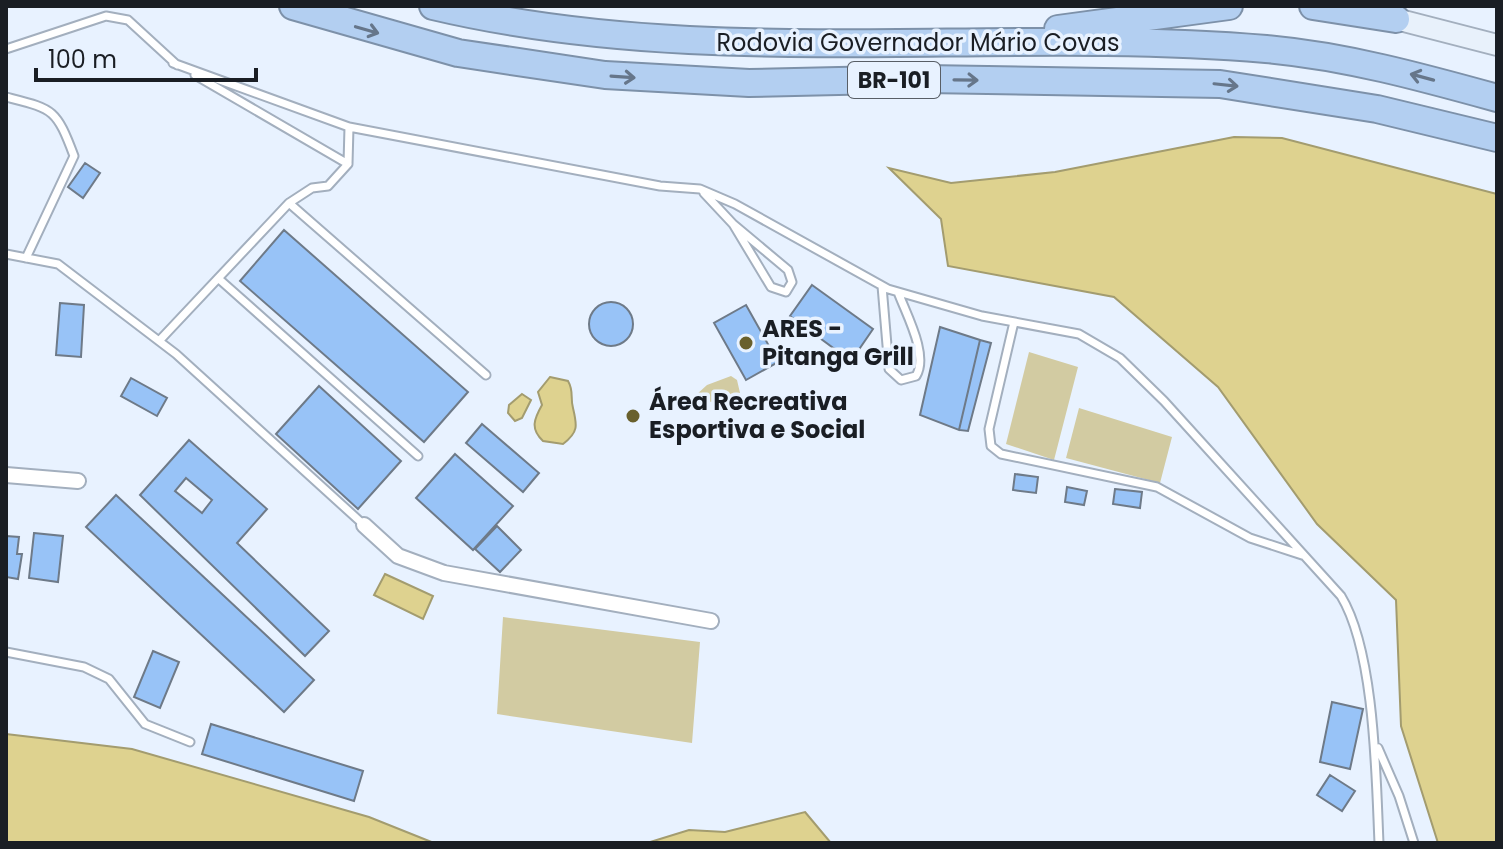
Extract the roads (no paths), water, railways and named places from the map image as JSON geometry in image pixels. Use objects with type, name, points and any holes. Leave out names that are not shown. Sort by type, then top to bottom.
[{"type":"highway","name":"Rodovia Governador Mário Covas","points":[[293,6],[458,53],[605,75],[749,83],[926,79],[1220,84],[1377,109],[1497,138]]},
{"type":"highway","name":"Rodovia Governador Mário Covas","points":[[433,6],[504,22],[594,34],[770,45],[986,40],[1134,42],[1279,51],[1415,75],[1497,98]]},
{"type":"highway","points":[[986,40],[1229,6]]},
{"type":"highway","points":[[1313,6],[1393,12]]},
{"type":"main road","points":[[1393,12],[1497,45]]},
{"type":"street","points":[[6,475],[78,481]]},
{"type":"street","points":[[364,525],[398,556],[444,573],[711,621]]},
{"type":"lane","points":[[6,49],[106,16],[128,20],[173,63],[348,164]]},
{"type":"lane","points":[[538,16],[594,34]]},
{"type":"lane","points":[[173,63],[349,127],[660,186],[700,189],[735,204],[882,286],[1014,322],[1079,334],[1120,358],[1164,401],[1304,555],[1341,596],[1353,616],[1375,743],[1379,843]]},
{"type":"lane","points":[[6,97],[42,104],[61,122],[74,156],[26,258]]},
{"type":"lane","points":[[159,341],[289,203],[312,188],[328,186],[348,164],[349,127]]},
{"type":"lane","points":[[700,189],[733,224],[788,270],[792,282],[786,292],[771,287],[733,224]]},
{"type":"lane","points":[[289,203],[486,375]]},
{"type":"lane","points":[[6,254],[58,264],[159,341],[364,525]]},
{"type":"lane","points":[[219,279],[418,456]]},
{"type":"lane","points":[[882,286],[889,369],[901,380],[916,376],[920,370],[918,350],[898,292]]},
{"type":"lane","points":[[1014,322],[989,429],[991,446],[1001,454],[1157,487],[1250,538],[1304,555]]},
{"type":"lane","points":[[6,652],[84,667],[109,679],[145,724],[190,742]]},
{"type":"lane","points":[[1375,743],[1399,796],[1414,843]]},
{"type":"place","name":"ARES - Pitanga Grill","points":[[746,343]]},
{"type":"place","name":"Área Recreativa Esportiva e Social","points":[[633,416]]}]
